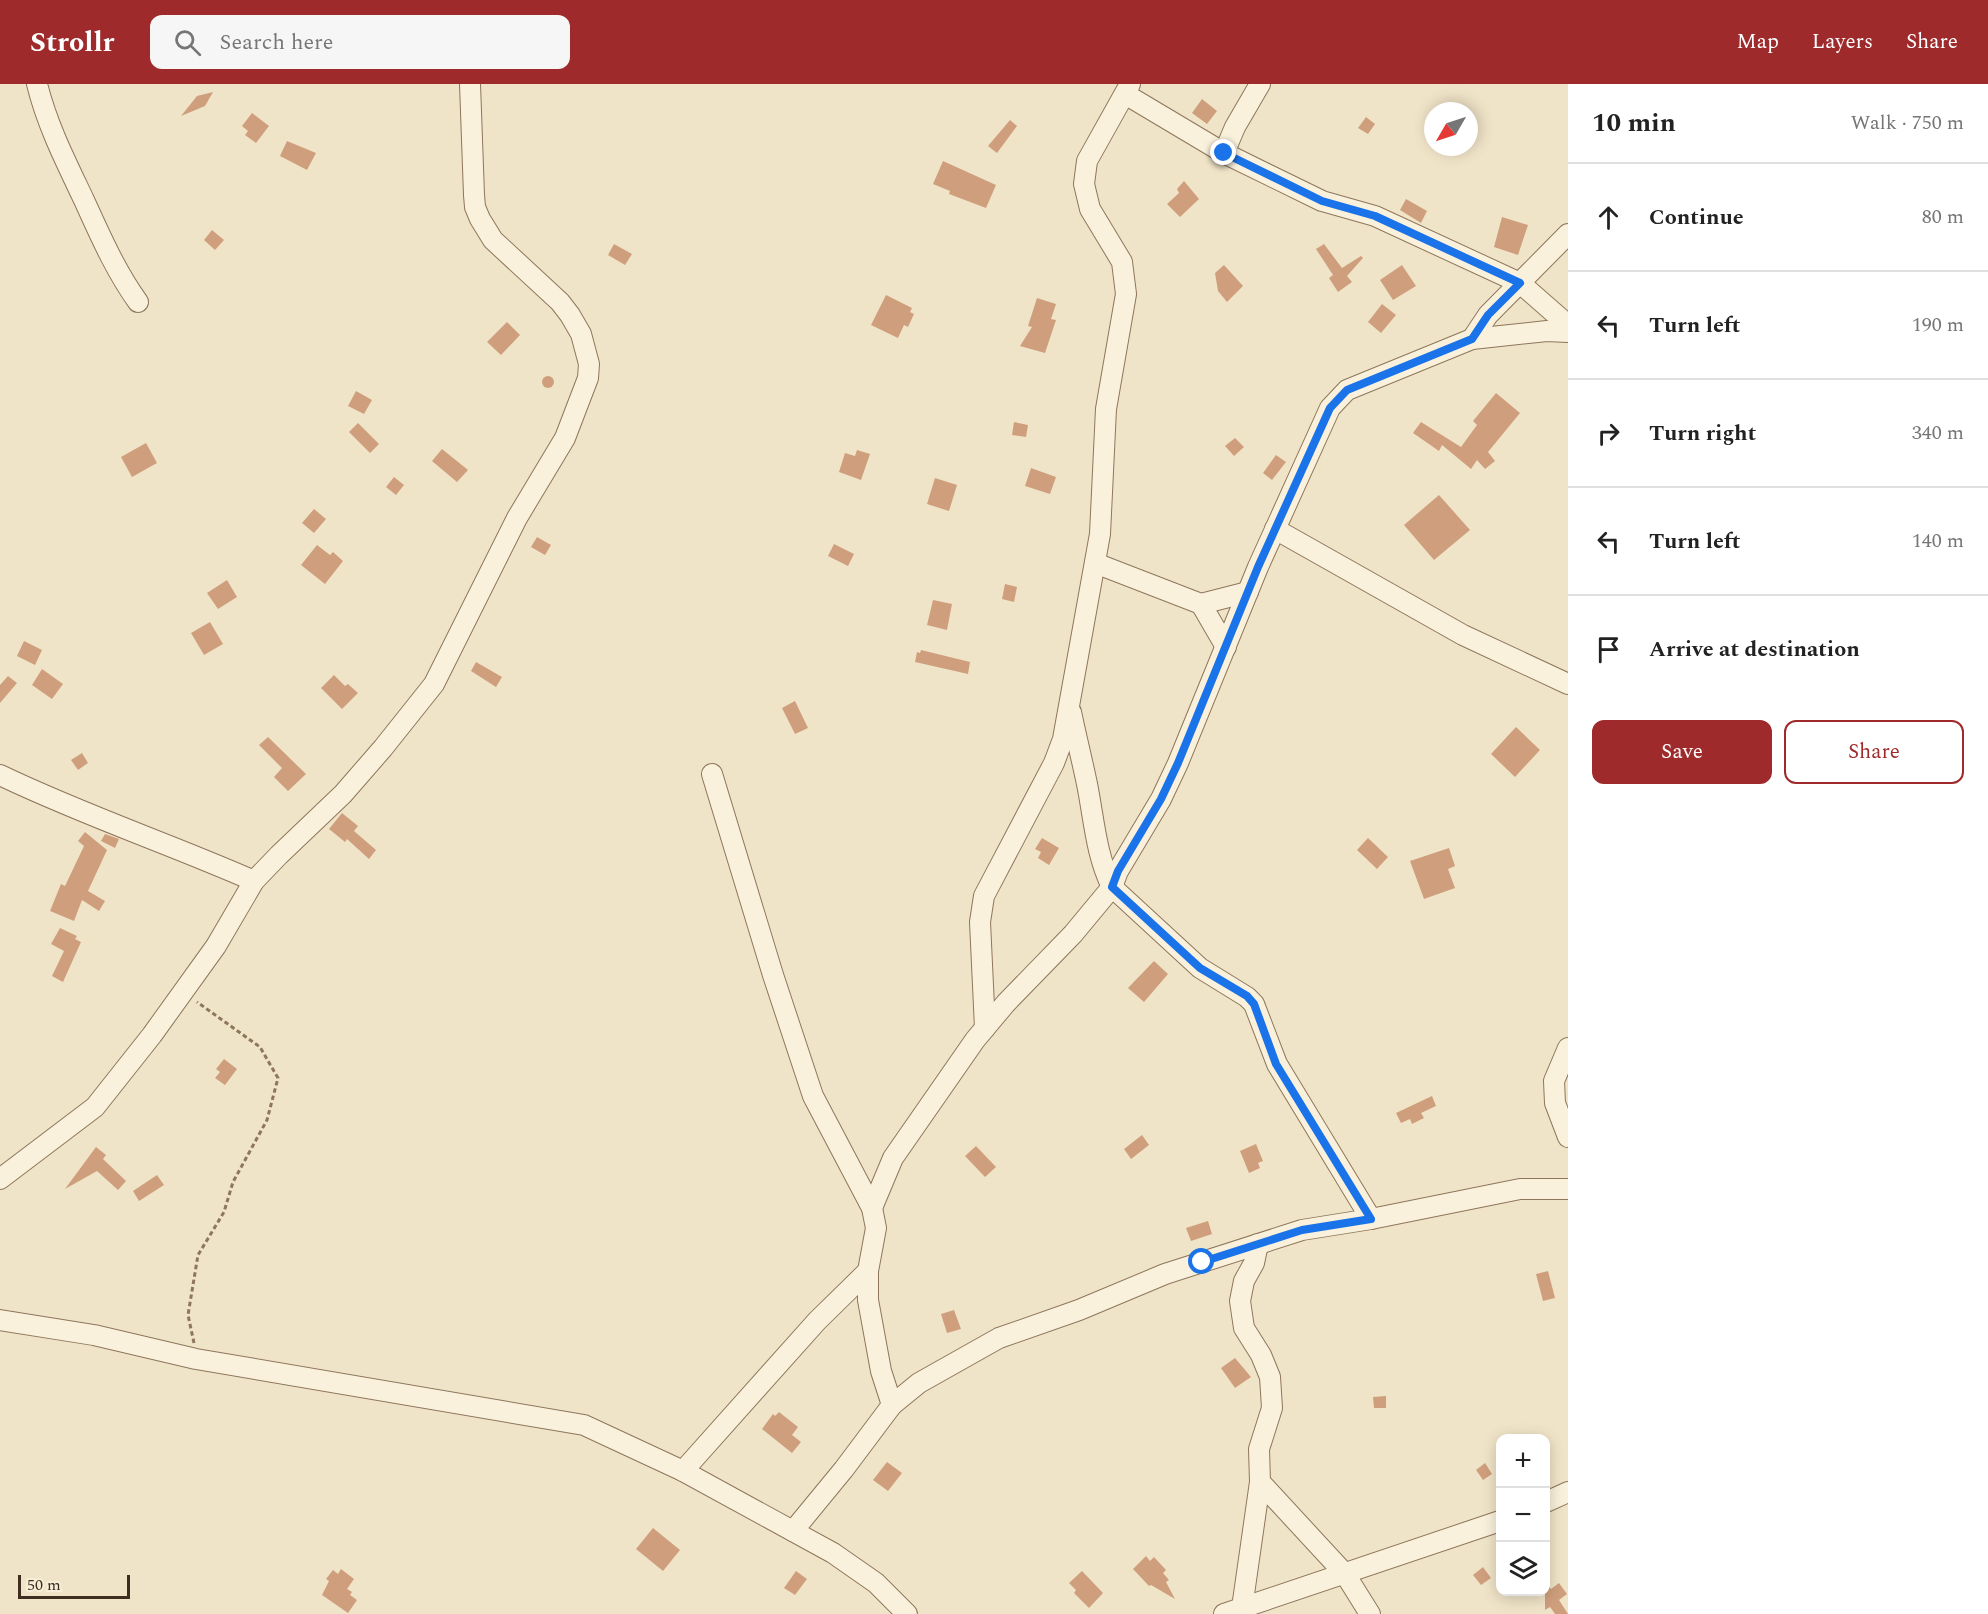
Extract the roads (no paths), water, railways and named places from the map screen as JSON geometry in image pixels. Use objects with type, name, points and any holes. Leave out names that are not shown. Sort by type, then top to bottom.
[{"type":"street","points":[[37,84],[43,110],[60,150],[122,280],[138,302]]},
{"type":"street","points":[[0,1179],[95,1107],[152,1035],[216,946],[254,881],[343,794],[434,684],[517,518],[565,438],[588,378],[589,364],[583,342],[570,315],[560,302],[494,240],[478,213],[474,195],[470,84]]},
{"type":"street","points":[[1224,153],[1235,127],[1260,84]]},
{"type":"street","points":[[985,1028],[980,922],[984,896],[1054,763],[1063,739],[1100,534],[1106,409],[1126,294],[1122,262],[1090,209],[1084,184],[1088,161],[1127,89],[1224,153],[1322,201],[1375,216],[1520,283],[1568,325]]},
{"type":"street","points":[[1472,339],[1488,315],[1568,234]]},
{"type":"street","points":[[872,1208],[893,1158],[985,1028],[1073,934],[1112,887],[1118,871],[1161,799],[1275,529],[1330,408],[1347,390],[1472,339],[1546,331],[1568,332]]},
{"type":"street","points":[[1275,529],[1463,635],[1568,684]]},
{"type":"street","points":[[1095,563],[1201,603],[1248,592]]},
{"type":"street","points":[[1201,603],[1226,647]]},
{"type":"street","points":[[1070,706],[1100,855],[1104,871],[1112,887],[1200,968],[1247,996],[1254,1004],[1276,1064],[1371,1219]]},
{"type":"street","points":[[712,774],[773,975],[813,1096],[872,1208],[876,1228],[867,1271],[870,1312],[881,1371],[892,1405]]},
{"type":"street","points":[[0,775],[28,789],[254,881]]},
{"type":"street","points":[[1568,1048],[1554,1081],[1555,1103],[1568,1137]]},
{"type":"street","points":[[793,1531],[892,1405],[919,1383],[999,1338],[1079,1310],[1165,1274],[1302,1230],[1371,1219],[1520,1189],[1568,1189]]},
{"type":"street","points":[[1233,1611],[1260,1482],[1259,1449],[1272,1408],[1270,1377],[1261,1355],[1244,1328],[1240,1302],[1244,1281],[1254,1263],[1258,1244]]},
{"type":"street","points":[[683,1471],[816,1321],[867,1271]]},
{"type":"street","points":[[0,1320],[94,1335],[196,1359],[584,1425],[683,1471],[853,1565],[876,1583],[907,1614]]},
{"type":"street","points":[[1260,1482],[1345,1574],[1370,1614]]},
{"type":"street","points":[[1550,1500],[1568,1492]]},
{"type":"street","points":[[1233,1611],[1496,1522]]}]
